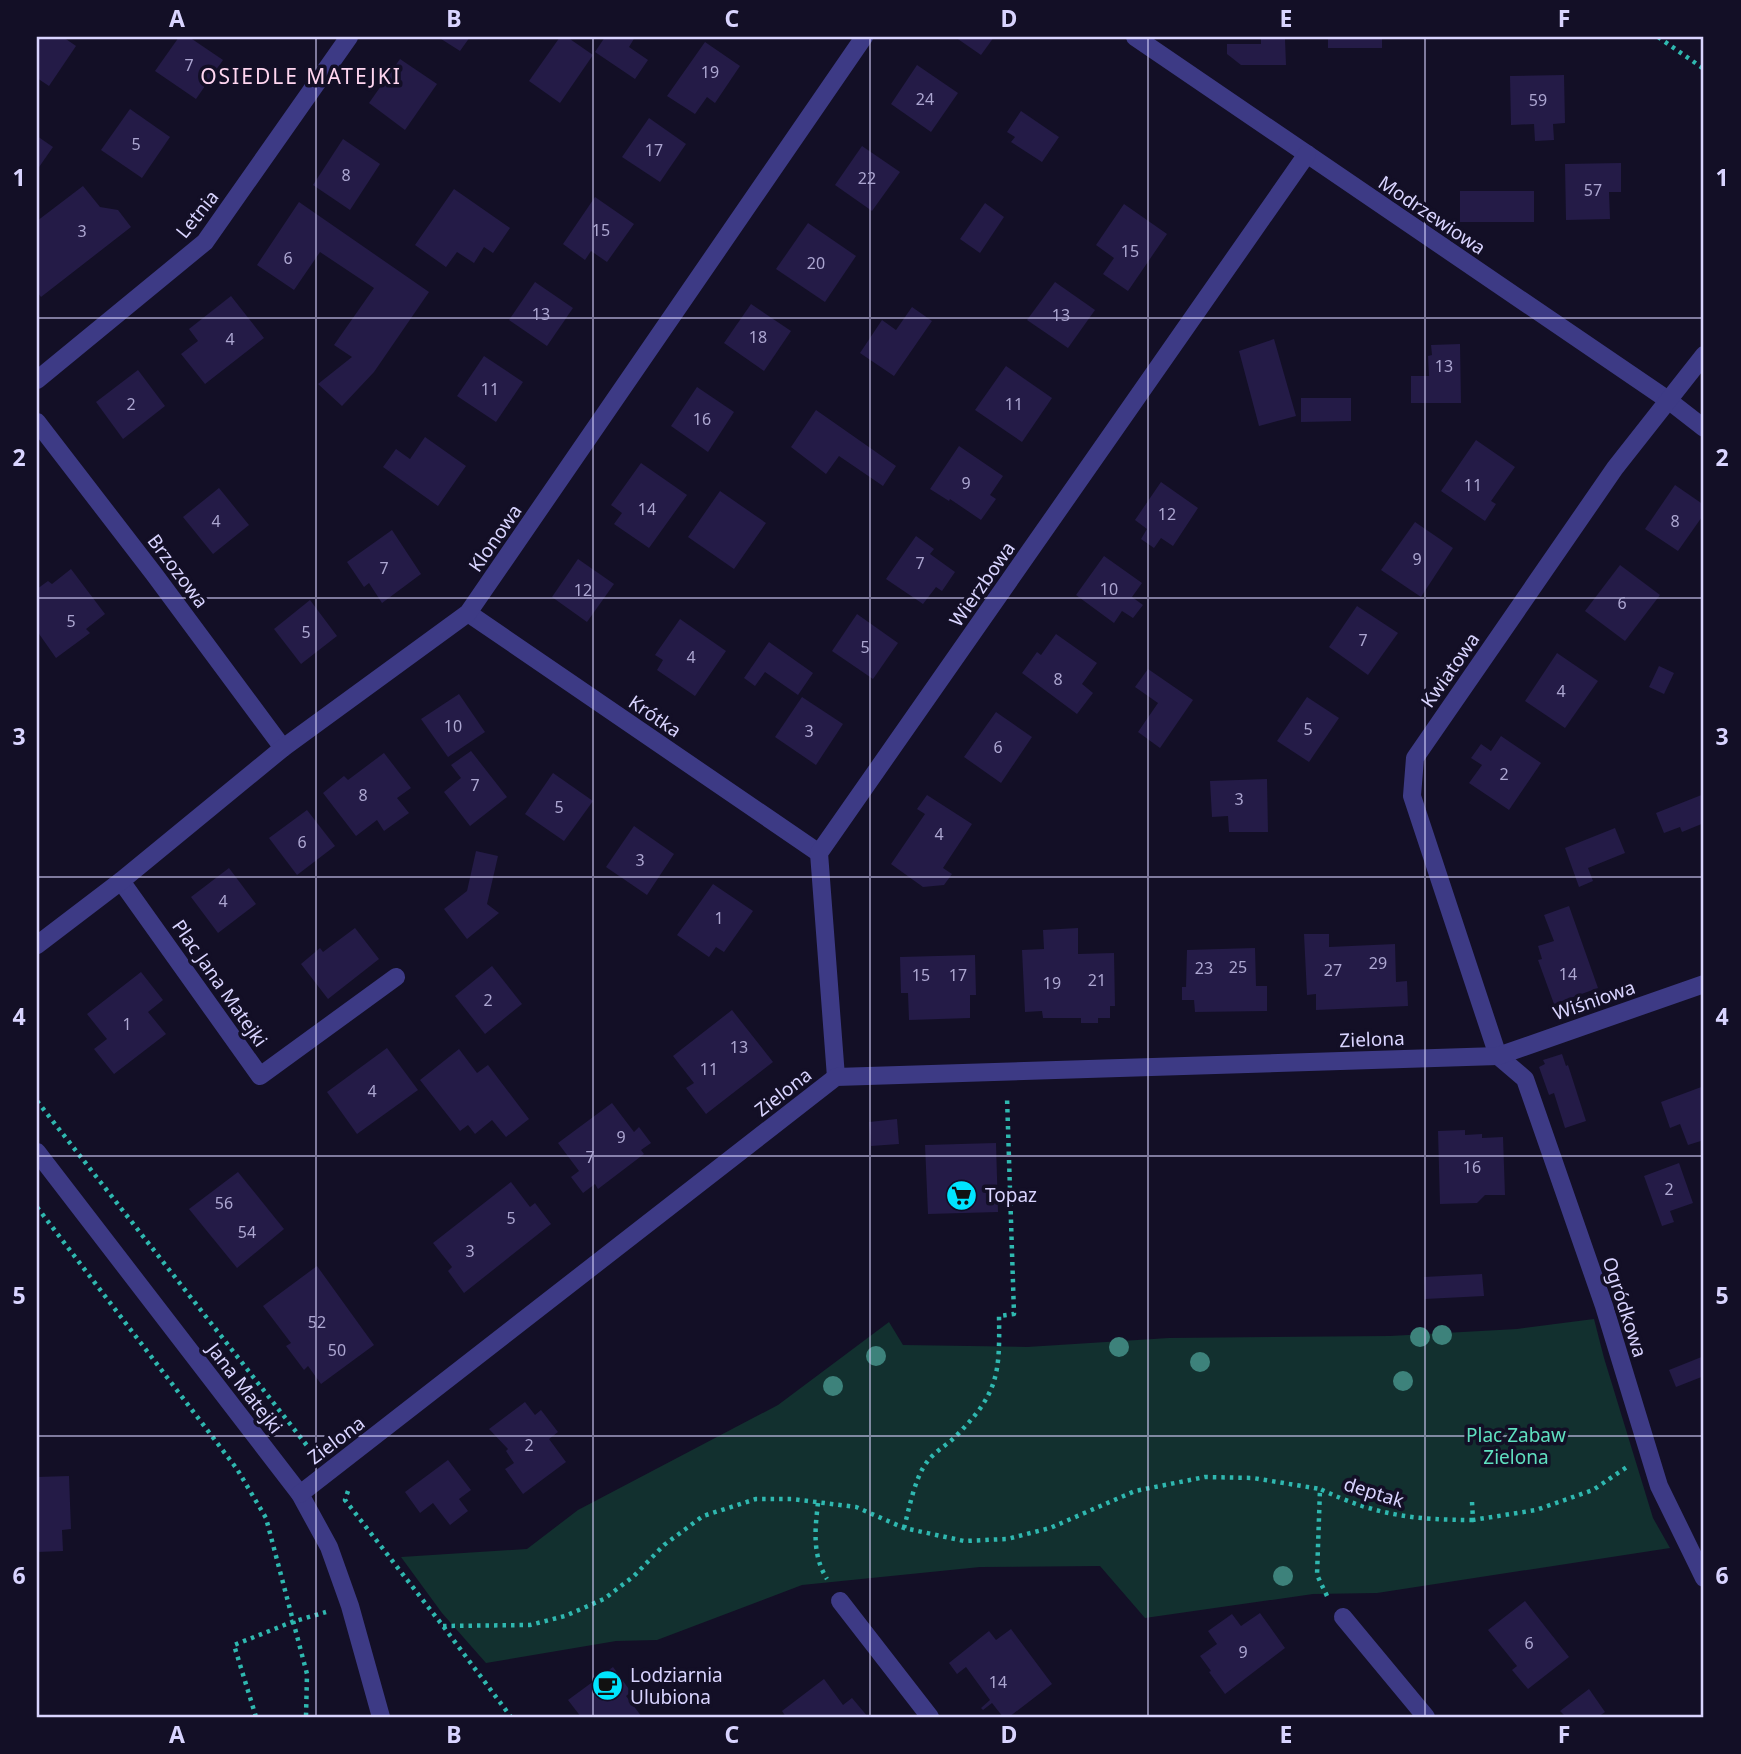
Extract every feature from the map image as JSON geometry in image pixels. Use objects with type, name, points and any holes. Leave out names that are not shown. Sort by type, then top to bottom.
[{"type":"street","name":"Letnia","points":[[37,380],[205,242],[349,37]]},
{"type":"street","name":"Klonowa","points":[[37,945],[121,881],[283,748],[468,613],[864,37]]},
{"type":"street","name":"Modrzewiowa","points":[[1135,37],[1668,400],[1704,428]]},
{"type":"street","name":"Wierzbowa","points":[[819,853],[1307,155]]},
{"type":"street","name":"Kwiatowa","points":[[1498,1056],[1412,796],[1415,758],[1615,468],[1704,355]]},
{"type":"street","name":"Brzozowa","points":[[37,422],[283,748]]},
{"type":"street","name":"Krótka","points":[[468,613],[819,853]]},
{"type":"street","points":[[819,853],[836,1077]]},
{"type":"street","name":"Plac Jana Matejki","points":[[121,881],[260,1076],[396,976]]},
{"type":"street","name":"Wiśniowa","points":[[1498,1056],[1704,984]]},
{"type":"street","name":"Zielona","points":[[300,1494],[836,1077],[1498,1056]]},
{"type":"street","name":"Ogródkowa","points":[[1498,1056],[1525,1079],[1604,1306],[1659,1486],[1704,1578]]},
{"type":"street","name":"Jana Matejki","points":[[37,1153],[300,1494],[329,1547],[350,1606],[381,1717]]},
{"type":"street","points":[[840,1601],[930,1717]]},
{"type":"street","points":[[1343,1617],[1426,1717]]},
{"type":"path","points":[[1658,37],[1704,69]]},
{"type":"path","points":[[904,1528],[926,1462],[955,1437],[984,1406],[994,1387],[1000,1342],[999,1316],[1014,1314],[1007,1071]]},
{"type":"path","points":[[37,1101],[313,1453],[323,1449]]},
{"type":"path","points":[[37,1207],[237,1469],[266,1518],[307,1674],[306,1717]]},
{"type":"path","name":"deptak","points":[[1343,1617],[1323,1591],[1317,1575],[1320,1489],[1349,1503],[1389,1514],[1425,1520],[1473,1520],[1536,1510],[1593,1490],[1648,1453]]},
{"type":"path","points":[[443,1626],[530,1625],[565,1616],[604,1599],[634,1576],[664,1545],[703,1516],[756,1499],[792,1499],[856,1507],[904,1528],[964,1541],[1007,1539],[1050,1528],[1135,1491],[1205,1477],[1253,1478],[1320,1489]]},
{"type":"path","points":[[351,1485],[345,1500],[511,1717]]},
{"type":"path","points":[[818,1502],[816,1553],[821,1570],[840,1601]]},
{"type":"path","points":[[1472,1502],[1473,1520]]},
{"type":"path","points":[[256,1717],[234,1645],[292,1622],[350,1606]]},
{"type":"green space","name":"Plac Zabaw Zielona","points":[[1594,1319],[1653,1518],[1670,1548],[1377,1593],[1313,1594],[1145,1618],[1100,1566],[980,1567],[802,1585],[657,1640],[616,1641],[486,1663],[442,1613],[401,1557],[527,1549],[578,1510],[778,1405],[889,1322],[903,1345],[1027,1347],[1169,1338],[1390,1336],[1517,1329]]},
{"type":"building","points":[[40,37],[63,37],[76,46],[49,86],[37,78],[37,41]]},
{"type":"building","points":[[179,37],[189,37],[223,60],[196,99],[155,71]]},
{"type":"building","points":[[438,37],[470,37],[460,51]]},
{"type":"building","points":[[560,37],[567,37],[593,55],[560,103],[529,81]]},
{"type":"building","points":[[605,37],[635,37],[629,47],[648,60],[635,79],[595,52]]},
{"type":"building","points":[[955,37],[994,37],[981,55]]},
{"type":"building","points":[[1328,37],[1382,37],[1382,48],[1328,48]]},
{"type":"building","points":[[1261,39],[1285,39],[1286,65],[1241,65],[1227,54],[1227,44],[1261,44]]},
{"type":"building","points":[[705,42],[740,66],[715,103],[707,97],[695,114],[667,96]]},
{"type":"building","points":[[400,59],[437,84],[405,130],[369,103]]},
{"type":"building","points":[[917,65],[958,93],[931,132],[891,104]]},
{"type":"building","points":[[1564,75],[1565,123],[1553,124],[1554,140],[1535,141],[1534,124],[1511,125],[1510,76]]},
{"type":"building","points":[[130,109],[170,137],[142,178],[101,150]]},
{"type":"building","points":[[1021,111],[1059,137],[1042,162],[1011,142],[1015,137],[1007,132]]},
{"type":"building","points":[[649,118],[686,144],[660,182],[622,157]]},
{"type":"building","points":[[37,136],[53,147],[37,170]]},
{"type":"building","points":[[343,139],[380,164],[350,210],[313,185]]},
{"type":"building","points":[[862,146],[900,172],[872,211],[835,185]]},
{"type":"building","points":[[1621,163],[1621,192],[1609,192],[1610,219],[1566,220],[1565,164]]},
{"type":"building","points":[[83,186],[100,207],[118,210],[131,227],[41,297],[37,292],[37,221]]},
{"type":"building","points":[[454,189],[510,228],[493,253],[484,247],[474,263],[457,252],[446,267],[415,245]]},
{"type":"building","points":[[1460,191],[1534,191],[1534,222],[1460,222]]},
{"type":"building","points":[[595,197],[634,224],[607,262],[591,251],[585,260],[563,244]]},
{"type":"building","points":[[299,202],[429,292],[374,372],[342,406],[318,384],[352,357],[334,345],[374,288],[320,252],[294,290],[257,265]]},
{"type":"building","points":[[985,203],[1004,217],[980,253],[960,239]]},
{"type":"building","points":[[1124,204],[1167,234],[1128,291],[1103,274],[1114,258],[1096,245]]},
{"type":"building","points":[[808,223],[856,256],[825,302],[776,269]]},
{"type":"building","points":[[535,282],[573,308],[547,346],[509,320]]},
{"type":"building","points":[[1055,282],[1095,310],[1068,348],[1027,320]]},
{"type":"building","points":[[231,296],[264,338],[205,384],[181,354],[198,341],[189,329]]},
{"type":"building","points":[[751,304],[791,331],[764,371],[724,343]]},
{"type":"building","points":[[912,307],[932,321],[894,376],[860,353],[882,320],[896,330]]},
{"type":"building","points":[[1274,339],[1296,416],[1259,426],[1239,351]]},
{"type":"building","points":[[1460,344],[1461,403],[1411,403],[1411,376],[1429,376],[1428,356],[1432,355],[1431,345]]},
{"type":"building","points":[[484,356],[523,382],[496,422],[457,396]]},
{"type":"building","points":[[1006,366],[1052,398],[1022,442],[975,410]]},
{"type":"building","points":[[138,370],[165,406],[123,439],[96,402]]},
{"type":"building","points":[[697,387],[734,412],[708,452],[671,426]]},
{"type":"building","points":[[1301,398],[1351,398],[1351,421],[1301,422]]},
{"type":"building","points":[[816,410],[896,466],[883,486],[839,456],[826,474],[791,447]]},
{"type":"building","points":[[425,437],[466,466],[438,506],[383,467],[396,449],[410,459]]},
{"type":"building","points":[[1476,440],[1515,467],[1491,501],[1496,504],[1485,521],[1441,491]]},
{"type":"building","points":[[959,446],[1003,476],[990,495],[996,499],[981,520],[930,489]]},
{"type":"building","points":[[641,463],[687,495],[649,548],[614,524],[622,513],[611,505]]},
{"type":"building","points":[[1161,482],[1198,508],[1173,546],[1161,538],[1154,548],[1141,539],[1147,529],[1135,520]]},
{"type":"building","points":[[1675,485],[1704,505],[1704,514],[1678,551],[1645,529]]},
{"type":"building","points":[[219,488],[249,525],[213,554],[183,517]]},
{"type":"building","points":[[720,491],[766,523],[734,569],[688,537]]},
{"type":"building","points":[[1415,522],[1453,548],[1421,597],[1381,570]]},
{"type":"building","points":[[392,530],[421,574],[382,603],[369,583],[364,587],[347,562]]},
{"type":"building","points":[[916,536],[934,549],[930,554],[955,572],[942,591],[936,587],[923,604],[886,579]]},
{"type":"building","points":[[1104,556],[1142,583],[1132,597],[1143,605],[1133,618],[1122,611],[1114,623],[1076,595]]},
{"type":"building","points":[[578,559],[614,584],[587,622],[552,597]]},
{"type":"building","points":[[1620,565],[1660,595],[1625,641],[1585,611]]},
{"type":"building","points":[[71,569],[105,614],[86,629],[90,633],[56,658],[37,631],[37,589],[48,581],[52,584]]},
{"type":"building","points":[[310,600],[337,636],[301,664],[274,629]]},
{"type":"building","points":[[1357,606],[1398,633],[1368,675],[1329,647]]},
{"type":"building","points":[[857,614],[898,643],[873,679],[832,651]]},
{"type":"building","points":[[680,619],[726,651],[695,696],[657,670],[663,660],[655,655]]},
{"type":"building","points":[[1056,634],[1097,663],[1082,684],[1093,693],[1077,714],[1022,673],[1037,652],[1041,655]]},
{"type":"building","points":[[769,642],[813,673],[798,695],[765,672],[755,686],[744,678]]},
{"type":"building","points":[[1557,653],[1598,681],[1565,728],[1525,701]]},
{"type":"building","points":[[1659,666],[1674,673],[1664,694],[1649,687]]},
{"type":"building","points":[[1148,669],[1193,700],[1160,748],[1138,732],[1158,703],[1135,687]]},
{"type":"building","points":[[459,694],[485,732],[448,757],[421,719]]},
{"type":"building","points":[[802,697],[843,724],[816,765],[775,737]]},
{"type":"building","points":[[1307,697],[1339,718],[1309,762],[1277,741]]},
{"type":"building","points":[[996,712],[1032,737],[1001,783],[964,757]]},
{"type":"building","points":[[1501,736],[1541,763],[1509,810],[1469,783],[1482,765],[1471,758],[1481,744],[1491,751]]},
{"type":"building","points":[[471,751],[507,797],[470,826],[444,792],[461,778],[451,765]]},
{"type":"building","points":[[384,753],[411,788],[397,798],[409,813],[384,831],[377,820],[356,836],[323,793],[344,776],[348,780]]},
{"type":"building","points":[[553,773],[593,801],[564,841],[525,814]]},
{"type":"building","points":[[1267,779],[1268,832],[1229,832],[1228,816],[1212,817],[1210,781]]},
{"type":"building","points":[[1704,794],[1704,823],[1682,832],[1680,827],[1664,833],[1656,813]]},
{"type":"building","points":[[927,795],[972,824],[943,868],[952,874],[944,885],[923,887],[891,864],[925,814],[917,809]]},
{"type":"building","points":[[307,810],[335,846],[297,875],[269,838]]},
{"type":"building","points":[[634,826],[674,854],[647,895],[606,867]]},
{"type":"building","points":[[1615,828],[1625,853],[1588,868],[1593,881],[1579,887],[1565,848]]},
{"type":"building","points":[[476,851],[498,856],[487,904],[499,913],[467,939],[444,909],[467,891]]},
{"type":"building","points":[[229,868],[256,904],[218,933],[191,897]]},
{"type":"building","points":[[713,884],[753,911],[724,952],[716,947],[709,957],[677,935]]},
{"type":"building","points":[[1569,906],[1598,988],[1554,1004],[1538,960],[1542,959],[1538,946],[1554,941],[1544,915]]},
{"type":"building","points":[[355,928],[379,959],[328,999],[301,964],[320,948],[323,952]]},
{"type":"building","points":[[1078,928],[1078,954],[1114,953],[1115,1006],[1110,1006],[1110,1018],[1098,1018],[1098,1023],[1081,1023],[1081,1018],[1043,1018],[1042,1011],[1025,1012],[1022,950],[1044,949],[1043,930]]},
{"type":"building","points":[[1304,934],[1329,934],[1329,947],[1395,944],[1396,982],[1407,981],[1408,1006],[1316,1010],[1316,994],[1307,995]]},
{"type":"building","points":[[1255,948],[1256,986],[1267,986],[1267,1011],[1195,1012],[1194,1000],[1182,1000],[1182,987],[1186,987],[1187,950]]},
{"type":"building","points":[[975,955],[976,995],[970,995],[970,1018],[909,1020],[908,993],[901,993],[900,957]]},
{"type":"building","points":[[492,966],[522,1004],[485,1034],[455,996]]},
{"type":"building","points":[[141,972],[163,1000],[148,1012],[166,1034],[114,1074],[94,1049],[107,1039],[87,1014]]},
{"type":"building","points":[[732,1010],[773,1062],[706,1114],[686,1088],[694,1083],[673,1056]]},
{"type":"building","points":[[387,1048],[418,1090],[357,1134],[327,1092]]},
{"type":"building","points":[[459,1049],[477,1073],[488,1065],[529,1119],[506,1137],[492,1120],[475,1134],[468,1125],[460,1131],[420,1080]]},
{"type":"building","points":[[1562,1054],[1586,1121],[1565,1128],[1554,1093],[1549,1095],[1539,1067],[1545,1064],[1543,1060]]},
{"type":"building","points":[[1704,1086],[1704,1140],[1688,1145],[1680,1124],[1670,1128],[1661,1102]]},
{"type":"building","points":[[612,1103],[634,1132],[639,1127],[651,1143],[641,1150],[644,1154],[598,1189],[595,1184],[583,1193],[571,1177],[579,1171],[558,1143]]},
{"type":"building","points":[[897,1119],[899,1144],[871,1146],[869,1122]]},
{"type":"building","points":[[1465,1130],[1465,1135],[1482,1134],[1482,1138],[1503,1137],[1505,1195],[1485,1195],[1477,1203],[1440,1204],[1438,1131]]},
{"type":"building","name":"Topaz","points":[[996,1143],[998,1212],[928,1214],[925,1145]]},
{"type":"building","points":[[1679,1163],[1693,1203],[1670,1211],[1674,1222],[1662,1226],[1644,1176]]},
{"type":"building","points":[[238,1172],[284,1229],[237,1268],[189,1209]]},
{"type":"building","points":[[511,1182],[530,1207],[535,1203],[551,1224],[464,1293],[448,1271],[452,1267],[433,1243]]},
{"type":"building","points":[[317,1266],[374,1345],[321,1384],[308,1366],[304,1370],[286,1346],[291,1343],[263,1306]]},
{"type":"building","points":[[1482,1274],[1484,1296],[1425,1299],[1424,1277]]},
{"type":"building","points":[[1704,1356],[1704,1376],[1676,1387],[1669,1370]]},
{"type":"building","points":[[525,1402],[535,1415],[541,1410],[558,1432],[549,1439],[566,1462],[523,1494],[505,1469],[514,1463],[506,1451],[508,1449],[489,1429]]},
{"type":"building","points":[[448,1460],[471,1490],[459,1499],[468,1511],[450,1525],[433,1503],[420,1513],[405,1492]]},
{"type":"building","points":[[69,1476],[71,1529],[62,1530],[63,1551],[37,1552],[37,1477]]},
{"type":"building","points":[[1525,1601],[1569,1657],[1528,1689],[1512,1670],[1517,1666],[1488,1630]]},
{"type":"building","points":[[1260,1613],[1285,1648],[1225,1694],[1200,1656],[1217,1644],[1208,1631],[1232,1614],[1241,1626]]},
{"type":"building","points":[[1011,1629],[1052,1684],[1009,1717],[1003,1717],[992,1703],[983,1710],[981,1708],[990,1700],[966,1667],[957,1674],[949,1663],[989,1631],[996,1640]]},
{"type":"building","name":"Lodziarnia Ulubiona","points":[[613,1667],[631,1692],[626,1696],[642,1717],[581,1717],[568,1700]]},
{"type":"building","points":[[824,1679],[843,1705],[852,1698],[868,1717],[786,1717],[782,1711]]},
{"type":"building","points":[[1589,1689],[1605,1712],[1598,1717],[1561,1717],[1564,1715],[1560,1711]]},
{"type":"place","name":"Topaz","points":[[962,1195]]},
{"type":"place","name":"Lodziarnia Ulubiona","points":[[607,1686]]},
{"type":"district","name":"OSIEDLE MATEJKI","points":[[301,76]]}]
